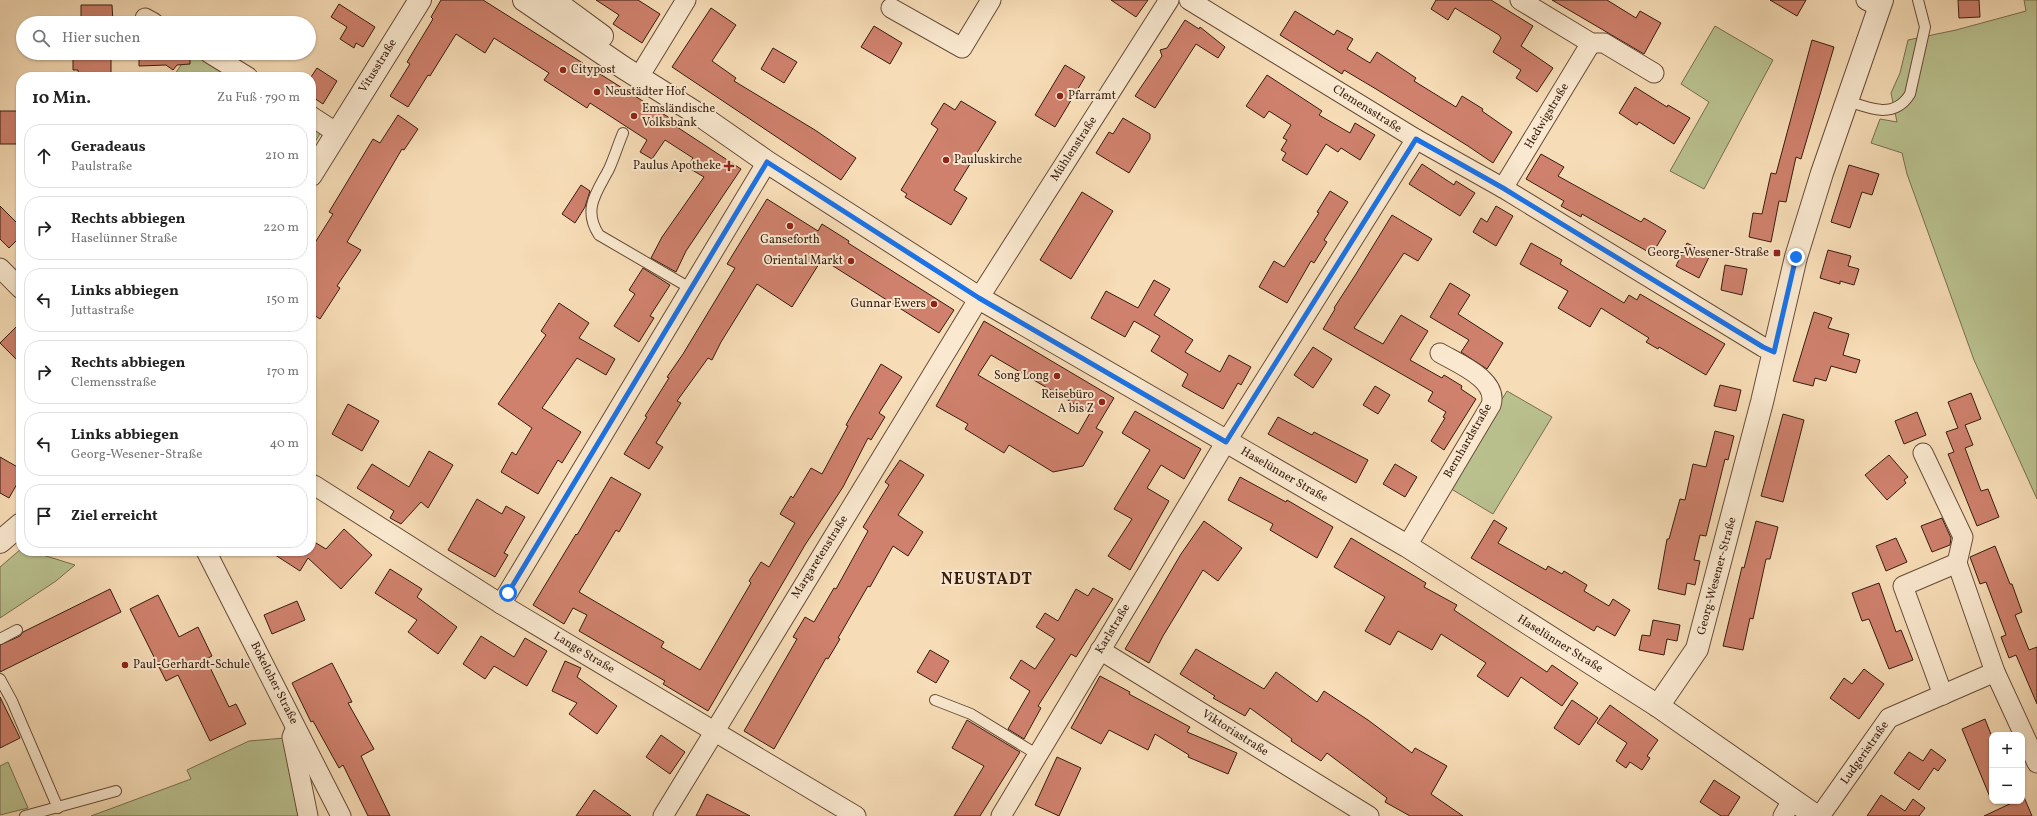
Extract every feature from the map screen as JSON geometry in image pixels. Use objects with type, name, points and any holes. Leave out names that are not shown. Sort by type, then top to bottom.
[{"type":"street","points":[[405,22],[412,0]]},
{"type":"street","name":"Vitusstraße","points":[[316,167],[420,0]]},
{"type":"street","name":"Haselünner Straße","points":[[524,0],[624,68],[704,118],[767,162],[979,298],[1407,546],[1658,706],[1788,808],[1816,816]]},
{"type":"street","name":"Haselünner Straße","points":[[553,0],[645,67],[704,118]]},
{"type":"street","points":[[645,67],[686,0]]},
{"type":"street","points":[[891,8],[962,48],[991,0]]},
{"type":"street","name":"Mühlenstraße","points":[[979,298],[1169,0]]},
{"type":"street","name":"Clemensstraße","points":[[1190,0],[1416,139],[1503,188],[1763,347],[1774,352]]},
{"type":"street","points":[[1520,0],[1591,43],[1604,43],[1654,73]]},
{"type":"street","name":"Georg-Wesener-Straße","points":[[1658,706],[1697,649],[1755,432],[1796,257],[1822,173],[1848,101],[1876,2]]},
{"type":"street","name":"Hedwigstraße","points":[[1503,188],[1591,43]]},
{"type":"street","points":[[220,60],[240,72]]},
{"type":"street","points":[[316,119],[337,133]]},
{"type":"street","name":"Karlstraße","points":[[1001,816],[1226,442],[1416,139]]},
{"type":"street","points":[[501,604],[767,162]]},
{"type":"street","points":[[0,268],[16,285]]},
{"type":"street","name":"Margaretenstraße","points":[[663,816],[714,730],[979,298]]},
{"type":"street","name":"Bernhardstraße","points":[[1407,546],[1491,405],[1493,398],[1490,386],[1484,380],[1440,353]]},
{"type":"street","points":[[1923,452],[1963,538],[1957,563],[1995,672],[2037,763]]},
{"type":"street","name":"Lange Straße","points":[[316,486],[501,604],[856,816]]},
{"type":"street","points":[[0,542],[16,528]]},
{"type":"street","name":"Bokeloher Straße","points":[[209,556],[341,816]]},
{"type":"street","points":[[1943,695],[1903,586],[1957,563]]},
{"type":"street","name":"Viktoriastraße","points":[[1100,650],[1369,816]]},
{"type":"street","name":"Ludgeristraße","points":[[1820,816],[1889,718],[1995,672]]},
{"type":"street","points":[[296,727],[292,737],[308,816]]},
{"type":"lane","points":[[1848,101],[1884,111],[1895,110],[1905,103],[1910,94],[1925,28],[1918,0]]},
{"type":"lane","points":[[623,133],[609,168],[599,185],[591,205],[593,226],[599,235],[690,288]]},
{"type":"lane","points":[[0,639],[17,630]]},
{"type":"lane","points":[[0,679],[12,701],[58,808]]},
{"type":"lane","points":[[935,700],[971,714],[1038,755]]},
{"type":"lane","points":[[25,816],[116,791]]},
{"type":"green space","points":[[2024,0],[2037,0],[2037,499],[1974,360],[1907,174],[1902,153],[1871,143],[1880,119],[1897,122],[1891,93],[1900,73],[1908,40],[1956,30],[2026,11]]},
{"type":"green space","points":[[1715,26],[1773,60],[1704,189],[1670,171],[1709,102],[1681,84]]},
{"type":"green space","points":[[184,60],[206,60],[226,72],[176,72]]},
{"type":"green space","points":[[316,126],[322,130],[316,140]]},
{"type":"green space","points":[[1507,391],[1552,417],[1493,514],[1448,487]]},
{"type":"green space","points":[[16,553],[16,556],[46,556],[75,565],[56,581],[0,618],[0,567]]},
{"type":"green space","points":[[285,738],[299,816],[91,816],[191,779],[187,770],[249,741]]},
{"type":"green space","points":[[8,762],[28,808],[0,815],[0,766]]},
{"type":"building","points":[[441,0],[483,0],[676,122],[674,125],[741,169],[686,251],[676,272],[651,258],[662,237],[704,177],[687,167],[693,158],[665,140],[652,159],[640,152],[647,140],[590,103],[587,108],[544,80],[549,73],[494,38],[485,53],[456,34],[430,76],[428,75],[408,107],[390,96],[410,64],[407,62],[433,19],[431,17]]},
{"type":"building","points":[[596,0],[638,0],[660,14],[642,43],[613,24],[619,15]]},
{"type":"building","points":[[1111,0],[1148,0],[1136,17]]},
{"type":"building","points":[[1436,0],[1491,0],[1533,26],[1521,46],[1553,68],[1537,92],[1516,78],[1521,70],[1493,52],[1501,38],[1499,35],[1455,8],[1448,20],[1431,9]]},
{"type":"building","points":[[1552,0],[1607,0],[1636,18],[1640,11],[1661,23],[1644,54]]},
{"type":"building","points":[[1770,0],[1806,0],[1797,16]]},
{"type":"building","points":[[1958,0],[1979,0],[1980,17],[1959,18]]},
{"type":"building","points":[[339,4],[375,27],[363,47],[356,43],[354,48],[340,39],[347,27],[331,17]]},
{"type":"building","points":[[81,5],[112,5],[113,16],[81,16]]},
{"type":"building","points":[[711,8],[736,25],[712,61],[736,78],[734,81],[815,130],[856,158],[841,180],[672,67]]},
{"type":"building","points":[[1295,11],[1334,35],[1337,30],[1353,39],[1347,49],[1370,63],[1377,52],[1416,78],[1414,81],[1456,107],[1462,96],[1483,109],[1482,111],[1512,132],[1493,163],[1376,89],[1344,70],[1342,74],[1280,35]]},
{"type":"building","points":[[1185,20],[1199,29],[1200,27],[1225,47],[1218,58],[1196,44],[1155,108],[1135,96],[1162,56],[1160,50],[1167,48]]},
{"type":"building","points":[[874,26],[902,43],[890,64],[861,47]]},
{"type":"building","points":[[1812,40],[1834,47],[1801,159],[1796,157],[1786,202],[1779,201],[1771,242],[1749,237],[1753,213],[1762,214],[1771,173],[1776,174]]},
{"type":"building","points":[[773,48],[797,62],[784,83],[761,69]]},
{"type":"building","points":[[73,60],[111,60],[111,72],[78,72],[78,70],[73,70]]},
{"type":"building","points":[[139,60],[190,60],[190,64],[177,65],[173,70],[166,65],[139,66]]},
{"type":"building","name":"Pfarramt","points":[[1065,65],[1085,77],[1055,127],[1035,115]]},
{"type":"building","points":[[317,68],[337,81],[323,104],[316,99],[316,72],[314,72]]},
{"type":"building","points":[[1267,75],[1322,111],[1319,115],[1350,133],[1355,123],[1375,135],[1360,160],[1341,148],[1338,152],[1326,144],[1307,175],[1282,160],[1286,153],[1281,150],[1287,140],[1283,138],[1291,125],[1269,111],[1264,118],[1246,106]]},
{"type":"building","points":[[1635,87],[1667,107],[1668,105],[1690,118],[1674,144],[1639,122],[1637,125],[1619,113]]},
{"type":"building","name":"Pauluskirche","points":[[961,101],[996,122],[954,190],[967,198],[951,225],[905,197],[907,194],[901,190],[938,129],[931,124],[944,103],[955,110]]},
{"type":"building","points":[[0,111],[16,111],[16,144],[0,144]]},
{"type":"building","points":[[398,115],[418,129],[404,150],[402,149],[347,242],[361,250],[337,286],[340,288],[320,319],[316,316],[316,241],[333,214],[329,212],[373,139],[380,143]]},
{"type":"building","points":[[1123,118],[1150,134],[1150,139],[1129,173],[1096,153],[1109,132],[1113,134]]},
{"type":"building","points":[[1541,154],[1564,167],[1558,176],[1641,222],[1644,218],[1666,231],[1652,254],[1582,214],[1581,217],[1561,206],[1564,201],[1526,179]]},
{"type":"building","points":[[1422,164],[1454,185],[1456,181],[1475,193],[1460,216],[1409,184]]},
{"type":"building","points":[[1849,165],[1879,174],[1872,195],[1862,192],[1850,228],[1831,222]]},
{"type":"building","points":[[581,185],[590,191],[585,207],[575,223],[562,214]]},
{"type":"building","points":[[1330,191],[1348,202],[1324,240],[1327,242],[1314,263],[1311,261],[1287,303],[1259,287],[1274,261],[1284,267],[1319,213],[1317,212]]},
{"type":"building","points":[[1082,192],[1113,211],[1071,279],[1040,260]]},
{"type":"building","points":[[767,199],[818,231],[822,224],[849,241],[848,243],[954,310],[939,333],[822,259],[792,307],[757,284],[721,342],[712,360],[708,358],[677,401],[681,403],[656,443],[663,447],[649,469],[624,454],[647,417],[645,416],[669,378],[667,377],[683,354],[735,268],[727,264]]},
{"type":"building","points":[[0,206],[16,222],[16,241],[9,248],[0,239]]},
{"type":"building","points":[[1496,206],[1513,216],[1496,246],[1473,232],[1481,218],[1487,222]]},
{"type":"building","points":[[1392,215],[1432,239],[1418,261],[1404,253],[1354,328],[1383,344],[1401,315],[1428,331],[1410,360],[1442,378],[1444,375],[1462,386],[1461,389],[1476,399],[1444,450],[1431,441],[1445,418],[1443,417],[1446,412],[1428,401],[1433,392],[1323,329],[1335,309],[1334,308]]},
{"type":"building","points":[[1531,243],[1562,260],[1560,264],[1624,303],[1629,295],[1637,300],[1640,294],[1725,344],[1706,375],[1659,347],[1658,349],[1646,342],[1649,338],[1601,308],[1590,327],[1558,308],[1568,291],[1520,264]]},
{"type":"building","points":[[1687,243],[1710,255],[1699,278],[1676,266]]},
{"type":"building","points":[[1828,250],[1851,256],[1848,266],[1859,269],[1854,285],[1840,281],[1840,284],[1820,278]]},
{"type":"building","points":[[1725,265],[1747,269],[1742,295],[1721,290]]},
{"type":"building","points":[[643,268],[670,285],[650,316],[654,318],[639,342],[614,326],[635,294],[629,290]]},
{"type":"building","points":[[1154,280],[1170,289],[1154,315],[1193,340],[1185,352],[1220,372],[1229,355],[1251,367],[1241,385],[1238,383],[1223,409],[1182,386],[1188,374],[1151,351],[1160,336],[1134,321],[1125,337],[1091,318],[1106,291],[1138,308]]},
{"type":"building","points":[[1450,283],[1470,295],[1458,314],[1503,343],[1487,369],[1461,352],[1469,340],[1430,317]]},
{"type":"building","points":[[559,303],[589,323],[579,338],[615,359],[606,375],[577,358],[542,408],[581,432],[562,463],[558,460],[538,494],[501,472],[512,452],[516,455],[532,428],[498,404],[546,335],[541,331]]},
{"type":"building","points":[[1814,312],[1832,318],[1828,328],[1849,334],[1843,355],[1860,360],[1856,373],[1831,366],[1826,381],[1815,378],[1813,386],[1793,381]]},
{"type":"building","points":[[984,321],[1114,398],[1096,428],[1103,432],[1083,466],[1053,472],[1009,445],[1004,453],[965,429],[968,424],[936,406]],"holes":[[[991,355],[1090,413],[1078,434],[978,375]]]},
{"type":"building","points":[[16,327],[16,359],[0,343]]},
{"type":"building","points":[[1313,347],[1332,359],[1313,388],[1294,375]]},
{"type":"building","points":[[881,364],[902,377],[879,413],[885,417],[871,440],[868,438],[843,487],[805,545],[708,711],[663,684],[665,681],[579,631],[587,615],[573,608],[564,624],[533,605],[611,477],[641,494],[619,532],[616,530],[579,592],[664,642],[661,647],[700,670],[751,583],[749,581],[761,562],[769,567],[795,523],[780,514],[791,496],[793,498],[811,468],[822,474],[848,426],[846,425]]},
{"type":"building","points":[[1720,385],[1741,390],[1736,411],[1714,406]]},
{"type":"building","points":[[1375,386],[1390,395],[1378,414],[1363,405]]},
{"type":"building","points":[[1971,393],[1981,419],[1965,425],[1973,445],[1965,448],[1981,491],[1988,489],[1999,517],[1977,526],[1948,454],[1954,452],[1946,432],[1958,428],[1948,402]]},
{"type":"building","points":[[348,404],[379,421],[362,451],[332,434]]},
{"type":"building","points":[[1135,411],[1201,449],[1184,479],[1161,465],[1147,488],[1169,501],[1130,570],[1108,556],[1132,519],[1114,509],[1150,450],[1122,433]]},
{"type":"building","points":[[1917,412],[1926,435],[1904,444],[1895,421]]},
{"type":"building","points":[[1783,414],[1804,420],[1783,502],[1761,496]]},
{"type":"building","points":[[1278,417],[1312,435],[1314,432],[1368,460],[1356,483],[1268,434]]},
{"type":"building","points":[[1715,431],[1734,436],[1728,460],[1725,459],[1706,536],[1700,535],[1694,560],[1700,561],[1695,585],[1687,583],[1685,595],[1658,589],[1667,539],[1669,539],[1680,499],[1685,500],[1693,464],[1706,467]]},
{"type":"building","points":[[429,451],[453,465],[428,508],[421,502],[401,524],[390,518],[394,511],[357,488],[372,464],[409,487]]},
{"type":"building","points":[[1889,455],[1908,477],[1904,480],[1906,483],[1887,500],[1865,475]]},
{"type":"building","points":[[0,457],[16,466],[16,486],[9,498],[0,493]]},
{"type":"building","points":[[900,460],[924,475],[898,515],[923,532],[908,556],[893,546],[870,587],[868,586],[838,638],[840,639],[828,659],[826,658],[774,749],[744,731],[797,639],[793,637],[805,617],[814,622],[834,588],[836,589],[868,531],[863,527],[889,485],[885,482]]},
{"type":"building","points":[[1395,464],[1417,477],[1405,497],[1383,484]]},
{"type":"building","points":[[1240,477],[1286,502],[1287,500],[1333,527],[1317,558],[1270,530],[1273,524],[1228,500]]},
{"type":"building","points":[[477,499],[502,514],[506,506],[525,517],[504,553],[508,555],[495,577],[448,550]]},
{"type":"building","points":[[1942,518],[1951,538],[1950,545],[1932,552],[1921,526]]},
{"type":"building","points":[[1494,520],[1507,528],[1498,543],[1546,570],[1548,566],[1562,574],[1564,571],[1587,585],[1584,591],[1609,606],[1613,599],[1630,610],[1615,636],[1597,626],[1594,631],[1471,558]]},
{"type":"building","points":[[1204,521],[1242,548],[1218,581],[1203,570],[1163,636],[1149,663],[1125,649],[1181,554]]},
{"type":"building","points":[[1756,521],[1778,527],[1770,559],[1766,559],[1753,619],[1750,618],[1743,650],[1723,646],[1742,567],[1744,568]]},
{"type":"building","points":[[344,529],[372,555],[341,589],[308,558],[300,571],[277,556],[316,556],[316,543],[326,549]]},
{"type":"building","points":[[1351,538],[1426,583],[1424,587],[1457,605],[1454,610],[1547,672],[1552,665],[1578,683],[1562,706],[1521,677],[1508,697],[1477,676],[1486,663],[1441,634],[1432,650],[1398,631],[1390,645],[1365,631],[1385,597],[1334,567]]},
{"type":"building","points":[[1896,538],[1907,562],[1886,571],[1876,546]]},
{"type":"building","points":[[1995,546],[2010,584],[2012,584],[2022,612],[2015,615],[2029,650],[2037,647],[2037,704],[2016,655],[2009,658],[2001,637],[2006,635],[1986,582],[1980,584],[1970,557]]},
{"type":"building","points":[[390,569],[422,589],[417,597],[457,627],[438,654],[408,632],[417,620],[375,593]]},
{"type":"building","points":[[1879,583],[1896,632],[1901,630],[1913,660],[1889,669],[1869,619],[1862,621],[1852,593]]},
{"type":"building","points":[[1093,588],[1113,599],[1076,657],[1071,654],[1038,706],[1041,708],[1024,739],[1008,729],[1030,691],[1010,678],[1021,660],[1035,669],[1055,639],[1036,627],[1045,613],[1058,621],[1076,589],[1088,596]]},
{"type":"building","points":[[110,589],[121,612],[0,672],[0,645]]},
{"type":"building","points":[[158,595],[179,637],[198,627],[212,656],[206,659],[229,707],[236,704],[246,724],[210,741],[178,675],[166,681],[130,609]]},
{"type":"building","points":[[297,601],[305,620],[272,634],[264,615]]},
{"type":"building","points":[[1653,620],[1680,625],[1677,641],[1667,639],[1664,655],[1639,650],[1642,635],[1650,636]]},
{"type":"building","points":[[481,636],[514,657],[525,638],[547,651],[527,686],[494,666],[485,679],[463,664]]},
{"type":"building","points":[[1196,649],[1264,689],[1276,672],[1317,702],[1324,691],[1368,720],[1412,753],[1415,748],[1447,766],[1431,794],[1463,816],[1410,816],[1385,802],[1387,798],[1327,753],[1321,761],[1291,741],[1292,739],[1250,708],[1245,716],[1213,698],[1215,696],[1180,674]]},
{"type":"building","points":[[930,650],[949,661],[936,683],[917,672]]},
{"type":"building","points":[[565,661],[581,668],[577,677],[617,706],[597,734],[569,714],[577,703],[552,691]]},
{"type":"building","points":[[332,663],[352,702],[348,703],[374,749],[361,756],[390,816],[368,816],[343,765],[339,768],[313,721],[311,722],[292,683]]},
{"type":"building","points":[[1864,669],[1884,684],[1859,719],[1830,698],[1844,678],[1852,684]]},
{"type":"building","points":[[1100,676],[1130,692],[1129,694],[1190,727],[1187,732],[1237,753],[1228,774],[1188,757],[1189,755],[1155,734],[1148,750],[1109,730],[1101,744],[1071,728]]},
{"type":"building","points":[[0,697],[20,738],[0,748]]},
{"type":"building","points":[[1572,700],[1598,718],[1579,745],[1554,728]]},
{"type":"building","points":[[1610,705],[1658,740],[1647,756],[1650,758],[1642,770],[1630,762],[1626,768],[1616,761],[1627,743],[1597,723]]},
{"type":"building","points":[[1985,719],[1990,732],[1989,795],[1962,729]]},
{"type":"building","points":[[967,720],[1020,752],[980,816],[954,816],[984,766],[952,748]]},
{"type":"building","points":[[661,735],[685,752],[670,774],[646,757]]},
{"type":"building","points":[[1931,749],[1946,760],[1938,771],[1934,768],[1919,790],[1894,773],[1909,752],[1923,761]]},
{"type":"building","points":[[1057,757],[1081,768],[1059,816],[1035,805]]},
{"type":"building","points":[[1714,780],[1740,797],[1728,816],[1721,816],[1700,802]]},
{"type":"building","points":[[594,790],[631,816],[576,816]]},
{"type":"building","points":[[707,794],[750,816],[696,816]]},
{"type":"building","points":[[1881,795],[1905,811],[1913,799],[1925,808],[1919,816],[1867,816]]},
{"type":"building","points":[[2025,799],[2032,816],[1984,816],[2010,804],[2025,804]]},
{"type":"place","name":"Citypost","points":[[563,70]]},
{"type":"place","name":"Neustädter Hof","points":[[597,92]]},
{"type":"place","name":"Pfarramt","points":[[1060,96]]},
{"type":"place","name":"Emsländische Volksbank","points":[[634,116]]},
{"type":"place","name":"Pauluskirche","points":[[946,160]]},
{"type":"place","name":"Paulus Apotheke","points":[[729,166]]},
{"type":"place","name":"Ganseforth","points":[[790,226]]},
{"type":"place","name":"Georg-Wesener-Straße","points":[[1777,253]]},
{"type":"place","name":"Oriental Markt","points":[[851,261]]},
{"type":"place","name":"Gunnar Ewers","points":[[934,304]]},
{"type":"place","name":"Song Long","points":[[1057,376]]},
{"type":"place","name":"Reisebüro A bis Z","points":[[1102,402]]},
{"type":"place","name":"Paul-Gerhardt-Schule","points":[[125,665]]},
{"type":"district","name":"NEUSTADT","points":[[987,580]]},
{"type":"route","points":[[508,593],[767,162],[979,298],[1226,442],[1416,139],[1503,188],[1763,347],[1774,352],[1796,257]]}]
